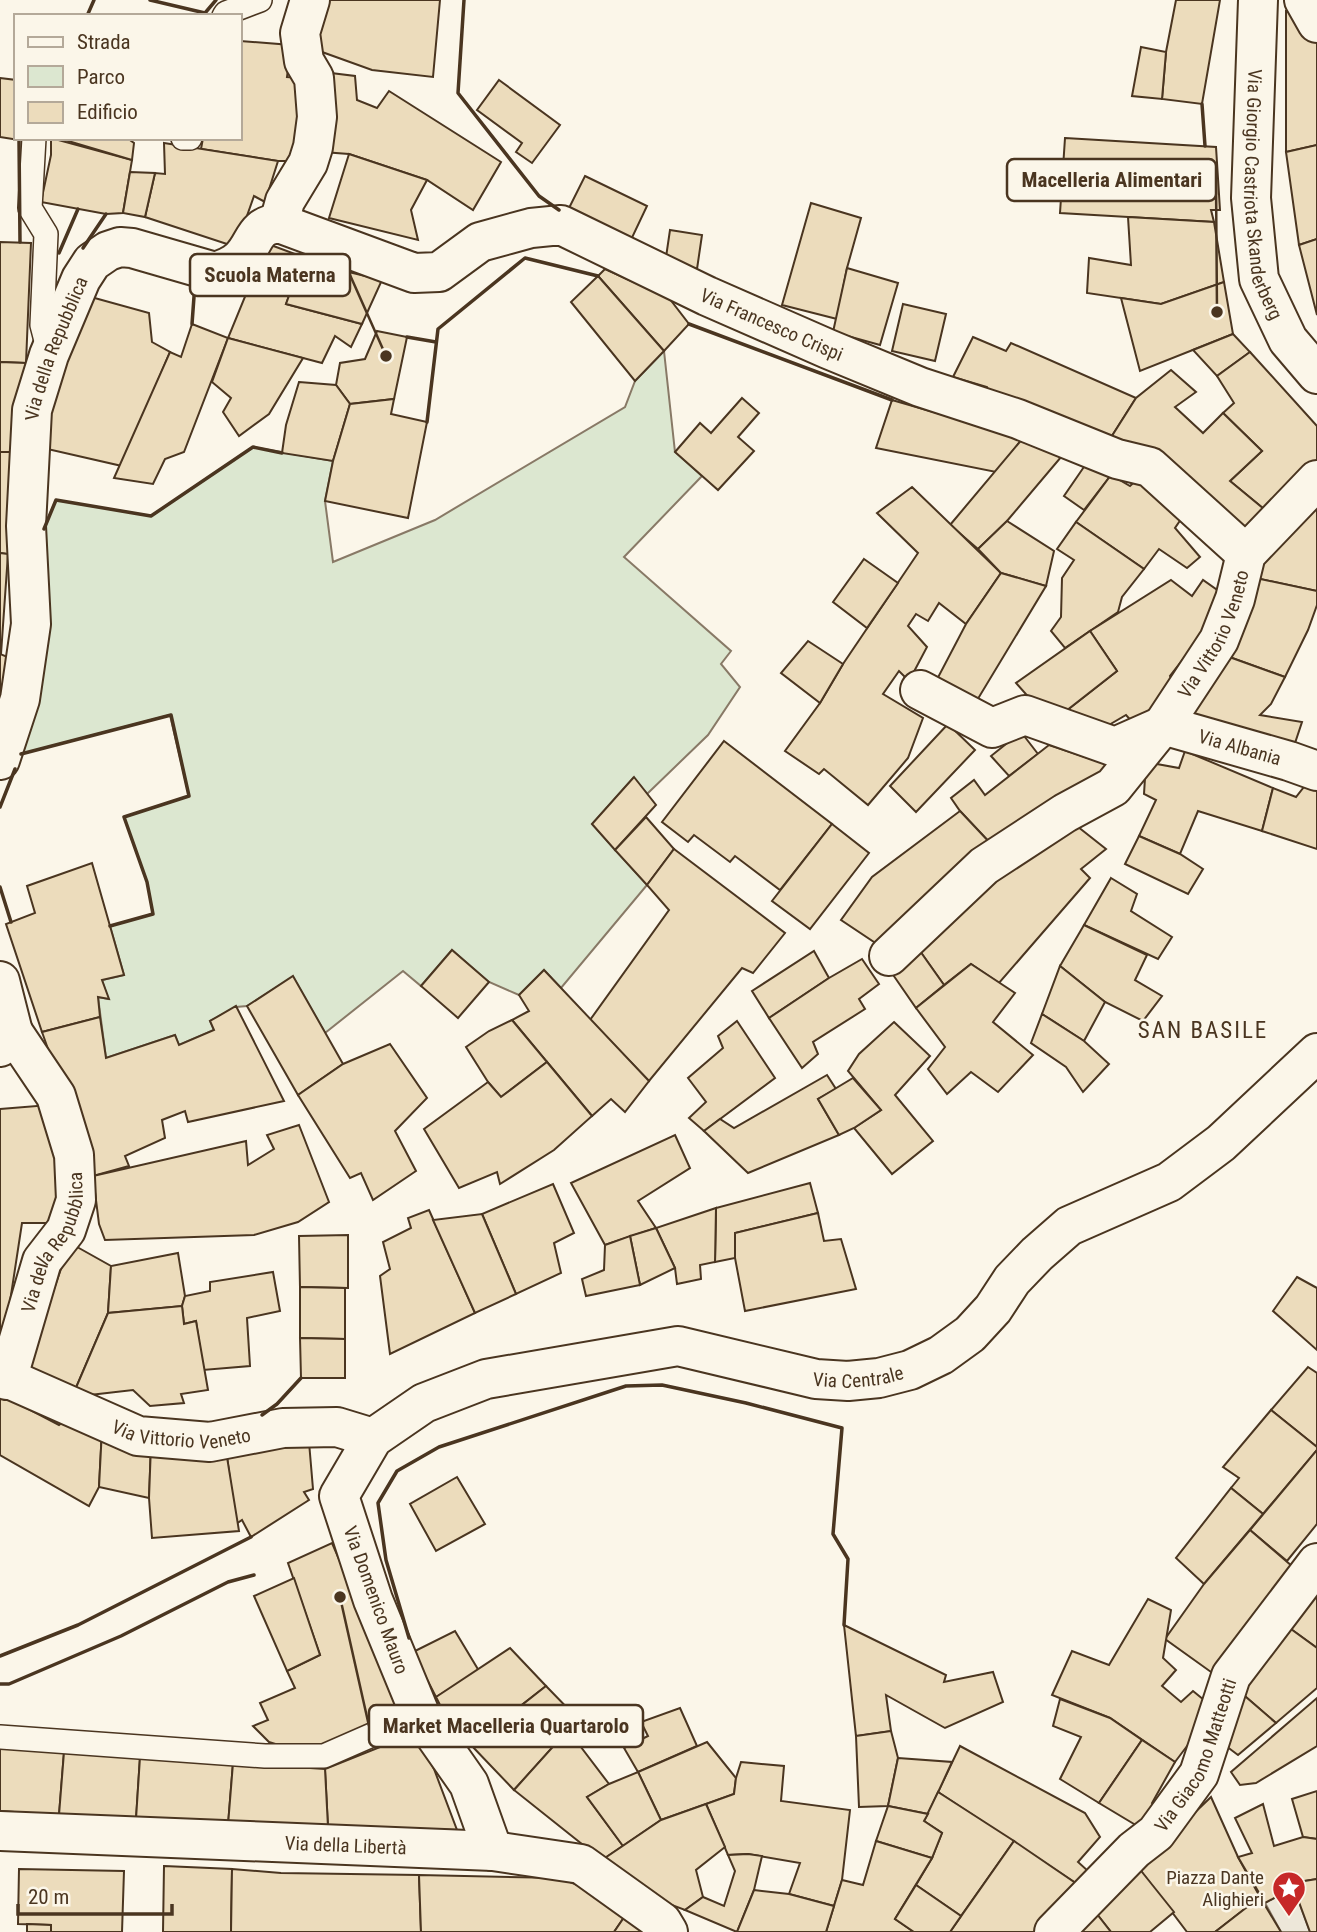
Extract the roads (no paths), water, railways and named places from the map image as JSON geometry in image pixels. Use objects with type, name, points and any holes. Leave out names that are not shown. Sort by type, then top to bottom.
[{"type":"street","points":[[279,223],[285,201],[308,163],[313,147],[317,117],[314,78],[304,61],[300,33],[310,0]]},
{"type":"street","name":"Via Giorgio Castriota Skanderberg","points":[[1258,0],[1251,198],[1259,279],[1288,341],[1317,374]]},
{"type":"street","points":[[1304,0],[1317,23]]},
{"type":"street","name":"Via della Repubblica","points":[[0,760],[20,699],[32,624],[26,526],[32,410],[50,355],[81,279],[92,262],[108,251],[120,247],[215,272],[231,266],[241,258],[258,231],[268,224],[279,223]]},
{"type":"street","name":"Via Francesco Crispi","points":[[279,223],[414,273],[439,272],[480,242],[531,228],[561,225],[707,296],[920,387],[1018,419],[1117,459],[1150,467],[1246,554]]},
{"type":"street","name":"Via Vittorio Veneto","points":[[889,956],[984,866],[1065,813],[1113,787],[1163,725],[1219,640],[1235,599],[1246,554],[1317,480]]},
{"type":"street","points":[[920,690],[992,728],[1025,715],[1115,747],[1163,725]]},
{"type":"street","name":"Via Albania","points":[[1163,725],[1317,771]]},
{"type":"street","name":"Via della Repubblica","points":[[0,981],[7,1040],[56,1096],[74,1155],[76,1200],[66,1230],[43,1261],[4,1378]]},
{"type":"street","name":"Via Centrale","points":[[339,1496],[373,1438],[424,1403],[486,1380],[678,1346],[816,1379],[848,1381],[879,1378],[910,1370],[941,1354],[970,1334],[993,1309],[1012,1280],[1069,1226],[1169,1182],[1221,1143],[1317,1052]]},
{"type":"street","name":"Via Vittorio Veneto","points":[[4,1378],[138,1436],[210,1442],[283,1429],[337,1427],[373,1438]]},
{"type":"street","name":"Via Domenico Mauro","points":[[339,1496],[373,1600],[420,1714],[469,1784],[493,1851]]},
{"type":"street","name":"Via Giacomo Matteotti","points":[[1055,1932],[1133,1850],[1156,1833],[1199,1774],[1231,1676],[1317,1563]]},
{"type":"street","name":"Via della Libertà","points":[[0,1831],[493,1851],[581,1864],[662,1922],[668,1932]]},
{"type":"lane","points":[[228,14],[260,0]]},
{"type":"lane","points":[[34,140],[30,208],[46,234],[42,325],[50,355]]},
{"type":"lane","points":[[0,1737],[265,1756],[324,1756],[420,1714]]},
{"type":"place","name":"Macelleria Alimentari","points":[[1217,312]]},
{"type":"place","name":"Scuola Materna","points":[[386,356]]},
{"type":"place","name":"Market Macelleria Quartarolo","points":[[340,1597]]},
{"type":"place","name":"Piazza Dante Alighieri","points":[[1289,1918]]},
{"type":"district","name":"SAN BASILE","points":[[1203,1030]]}]
